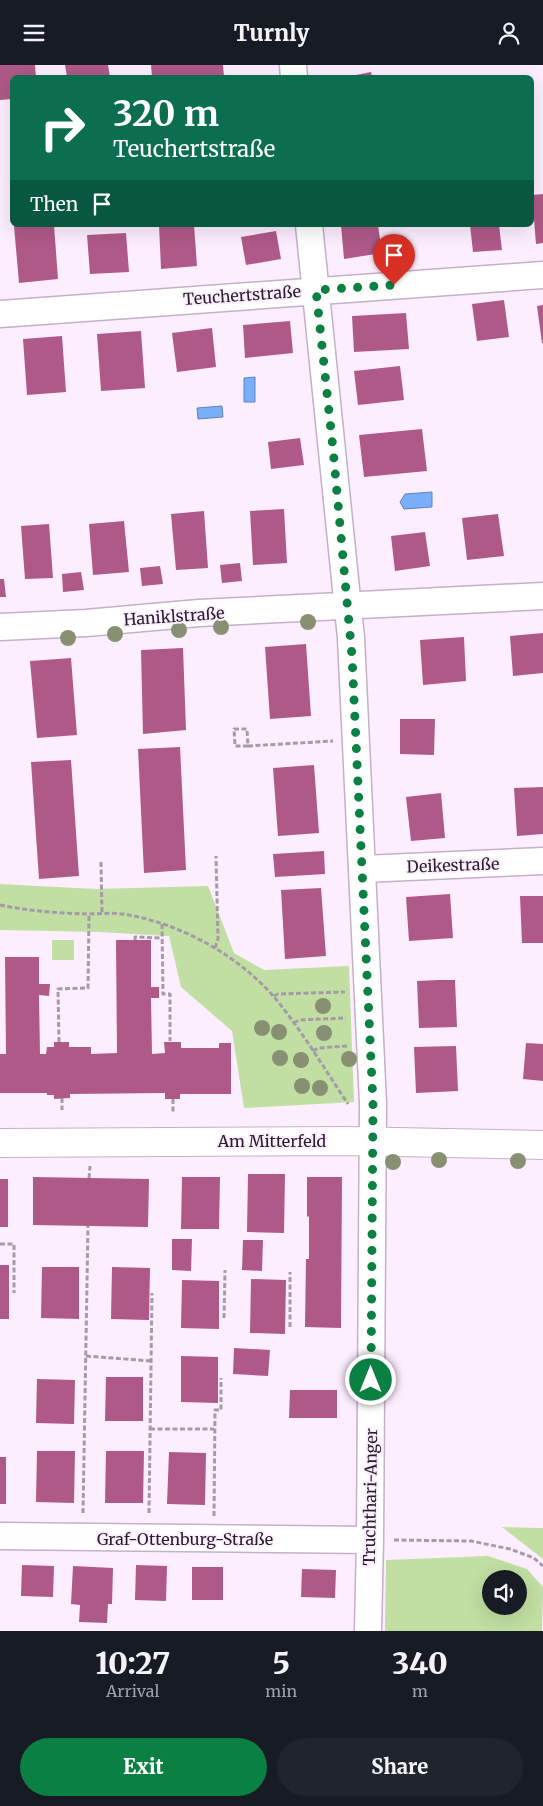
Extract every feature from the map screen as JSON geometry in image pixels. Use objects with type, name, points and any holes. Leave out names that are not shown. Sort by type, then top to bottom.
[{"type":"street","name":"Truchthari-Anger","points":[[309,227],[351,638],[373,1103],[368,1631]]},
{"type":"street","name":"Teuchertstraße","points":[[0,314],[543,275]]},
{"type":"street","name":"Haniklstraße","points":[[0,627],[86,623],[199,613],[543,595]]},
{"type":"street","name":"Deikestraße","points":[[363,869],[543,861]]},
{"type":"street","name":"Am Mitterfeld","points":[[0,1143],[372,1141],[543,1145]]},
{"type":"street","name":"Graf-Ottenburg-Straße","points":[[0,1536],[370,1540]]},
{"type":"path","points":[[248,746],[247,729],[234,729],[235,746],[248,746],[337,740]]},
{"type":"path","points":[[214,948],[218,939],[216,856]]},
{"type":"path","points":[[101,862],[102,913]]},
{"type":"path","points":[[0,905],[38,911],[128,915],[186,933],[214,948],[246,970],[274,996],[350,1108]]},
{"type":"path","points":[[59,1042],[58,989],[88,988],[89,914]]},
{"type":"path","points":[[162,924],[163,994],[170,993],[170,1041]]},
{"type":"path","points":[[135,941],[135,937],[162,938]]},
{"type":"path","points":[[274,996],[278,994],[347,992]]},
{"type":"path","points":[[294,1023],[299,1020],[348,1018]]},
{"type":"path","points":[[313,1051],[318,1048],[351,1046]]},
{"type":"path","points":[[62,1099],[62,1110]]},
{"type":"path","points":[[173,1099],[173,1113]]},
{"type":"path","points":[[90,1164],[90,1178]]},
{"type":"path","points":[[83,1522],[88,1226]]},
{"type":"path","points":[[0,1244],[14,1244],[14,1293]]},
{"type":"path","points":[[224,1318],[225,1270]]},
{"type":"path","points":[[290,1272],[290,1327]]},
{"type":"path","points":[[149,1521],[152,1293]]},
{"type":"path","points":[[86,1356],[152,1361]]},
{"type":"path","points":[[214,1521],[214,1429],[215,1410],[221,1410],[221,1378]]},
{"type":"path","points":[[150,1429],[214,1429]]},
{"type":"path","points":[[370,1540],[471,1541],[510,1549],[534,1557],[543,1566]]},
{"type":"green space","points":[[0,884],[96,889],[208,886],[234,953],[264,970],[349,966],[354,1102],[244,1108],[232,1031],[181,987],[169,936],[99,932],[0,930]]},
{"type":"green space","points":[[52,940],[74,940],[74,960],[52,960]]},
{"type":"green space","points":[[502,1527],[543,1528],[543,1559]]},
{"type":"green space","points":[[488,1556],[527,1569],[543,1587],[542,1631],[385,1631],[386,1560]]},
{"type":"water","points":[[255,377],[255,402],[244,402],[244,378]]},
{"type":"water","points":[[222,406],[223,417],[198,419],[197,408]]},
{"type":"water","points":[[432,492],[432,507],[404,509],[400,502],[405,494]]},
{"type":"building","points":[[0,65],[35,65],[36,75],[10,75],[10,99],[0,100]]},
{"type":"building","points":[[65,65],[108,65],[110,75],[67,75]]},
{"type":"building","points":[[151,65],[223,65],[224,75],[152,75]]},
{"type":"building","points":[[371,72],[372,75],[356,75]]},
{"type":"building","points":[[543,194],[543,243],[536,244],[534,220],[534,195]]},
{"type":"building","points":[[14,227],[54,227],[58,279],[19,283]]},
{"type":"building","points":[[159,227],[194,227],[197,266],[161,269]]},
{"type":"building","points":[[341,227],[378,227],[382,253],[344,259]]},
{"type":"building","points":[[470,227],[499,227],[502,250],[473,252]]},
{"type":"building","points":[[276,231],[281,259],[246,265],[241,237]]},
{"type":"building","points":[[126,233],[129,272],[90,274],[87,235]]},
{"type":"building","points":[[504,300],[509,337],[477,341],[472,304]]},
{"type":"building","points":[[543,305],[543,343],[542,343],[537,306]]},
{"type":"building","points":[[406,313],[409,349],[354,352],[352,316]]},
{"type":"building","points":[[290,321],[293,353],[245,358],[243,325]]},
{"type":"building","points":[[212,328],[216,367],[177,372],[172,333]]},
{"type":"building","points":[[141,331],[145,388],[101,391],[97,334]]},
{"type":"building","points":[[62,336],[66,392],[27,395],[23,339]]},
{"type":"building","points":[[400,366],[404,400],[358,405],[354,371]]},
{"type":"building","points":[[422,429],[427,471],[364,477],[359,435]]},
{"type":"building","points":[[300,438],[304,465],[271,469],[268,442]]},
{"type":"building","points":[[284,509],[287,563],[253,565],[250,511]]},
{"type":"building","points":[[204,511],[208,568],[176,570],[171,514]]},
{"type":"building","points":[[498,514],[504,556],[467,560],[462,518]]},
{"type":"building","points":[[124,521],[129,572],[93,575],[89,524]]},
{"type":"building","points":[[49,524],[53,578],[25,579],[21,526]]},
{"type":"building","points":[[425,532],[430,566],[395,571],[391,536]]},
{"type":"building","points":[[240,563],[242,581],[222,583],[220,565]]},
{"type":"building","points":[[160,566],[163,584],[142,586],[140,568]]},
{"type":"building","points":[[81,572],[84,590],[63,592],[62,574]]},
{"type":"building","points":[[0,579],[4,579],[6,597],[0,597]]},
{"type":"building","points":[[543,633],[543,673],[513,676],[510,636]]},
{"type":"building","points":[[464,637],[466,681],[423,685],[420,640]]},
{"type":"building","points":[[306,644],[311,716],[270,719],[265,647]]},
{"type":"building","points":[[183,648],[186,730],[143,734],[141,650]]},
{"type":"building","points":[[71,658],[77,735],[37,738],[30,661]]},
{"type":"building","points":[[400,719],[435,719],[434,755],[400,754]]},
{"type":"building","points":[[180,747],[186,870],[144,873],[138,749]]},
{"type":"building","points":[[71,760],[79,876],[39,879],[31,762]]},
{"type":"building","points":[[314,765],[319,833],[278,836],[273,768]]},
{"type":"building","points":[[543,787],[543,834],[517,836],[514,788]]},
{"type":"building","points":[[441,793],[445,838],[411,841],[406,797]]},
{"type":"building","points":[[324,851],[325,874],[275,877],[273,854]]},
{"type":"building","points":[[321,888],[326,956],[285,959],[281,890]]},
{"type":"building","points":[[450,894],[453,938],[409,941],[406,897]]},
{"type":"building","points":[[520,896],[543,896],[543,943],[522,943]]},
{"type":"building","points":[[116,940],[151,940],[151,987],[159,987],[159,998],[151,998],[152,1054],[165,1053],[164,1042],[181,1042],[181,1048],[219,1048],[219,1043],[231,1043],[231,1094],[180,1094],[180,1099],[165,1099],[165,1093],[70,1094],[70,1098],[54,1099],[54,1095],[47,1095],[47,1093],[0,1093],[0,1054],[6,1054],[5,957],[39,957],[39,984],[50,984],[49,996],[39,995],[40,1054],[46,1054],[47,1047],[54,1047],[54,1042],[69,1042],[69,1047],[91,1047],[91,1054],[117,1053]]},
{"type":"building","points":[[455,980],[457,1027],[419,1028],[417,981]]},
{"type":"building","points":[[526,1043],[543,1044],[543,1081],[523,1079]]},
{"type":"building","points":[[456,1046],[458,1091],[416,1093],[414,1047]]},
{"type":"building","points":[[248,1174],[285,1174],[284,1233],[247,1232]]},
{"type":"building","points":[[33,1177],[149,1179],[148,1227],[33,1225]]},
{"type":"building","points":[[182,1177],[220,1177],[219,1229],[181,1229]]},
{"type":"building","points":[[307,1177],[342,1177],[341,1328],[305,1327],[306,1259],[309,1259]]},
{"type":"building","points":[[0,1179],[8,1179],[8,1227],[0,1227]]},
{"type":"building","points":[[172,1239],[192,1239],[191,1271],[172,1270]]},
{"type":"building","points":[[243,1240],[263,1240],[262,1271],[242,1270]]},
{"type":"building","points":[[0,1265],[9,1265],[9,1319],[0,1319]]},
{"type":"building","points":[[42,1267],[79,1267],[79,1319],[41,1318]]},
{"type":"building","points":[[112,1267],[150,1268],[149,1320],[111,1319]]},
{"type":"building","points":[[251,1279],[286,1280],[285,1334],[250,1333]]},
{"type":"building","points":[[182,1280],[219,1281],[219,1329],[181,1328]]},
{"type":"building","points":[[234,1348],[270,1350],[268,1376],[233,1374]]},
{"type":"building","points":[[181,1356],[218,1357],[218,1403],[181,1402]]},
{"type":"building","points":[[106,1377],[143,1377],[143,1421],[105,1421]]},
{"type":"building","points":[[37,1379],[75,1380],[74,1424],[36,1423]]},
{"type":"building","points":[[290,1390],[337,1390],[337,1418],[289,1418]]},
{"type":"building","points":[[37,1451],[75,1451],[74,1503],[36,1502]]},
{"type":"building","points":[[106,1451],[144,1451],[143,1503],[105,1503]]},
{"type":"building","points":[[169,1452],[206,1453],[205,1505],[167,1504]]},
{"type":"building","points":[[0,1457],[6,1457],[6,1504],[0,1504]]},
{"type":"building","points":[[22,1565],[54,1566],[53,1597],[21,1596]]},
{"type":"building","points":[[136,1565],[167,1566],[166,1601],[135,1600]]},
{"type":"building","points":[[73,1566],[113,1568],[112,1604],[108,1604],[107,1623],[79,1622],[80,1605],[71,1604]]},
{"type":"building","points":[[192,1567],[223,1567],[223,1600],[192,1600]]},
{"type":"building","points":[[302,1569],[336,1570],[335,1598],[301,1597]]},
{"type":"route","points":[[371,1380],[373,1103],[363,869],[351,638],[316,290],[394,285]]}]
